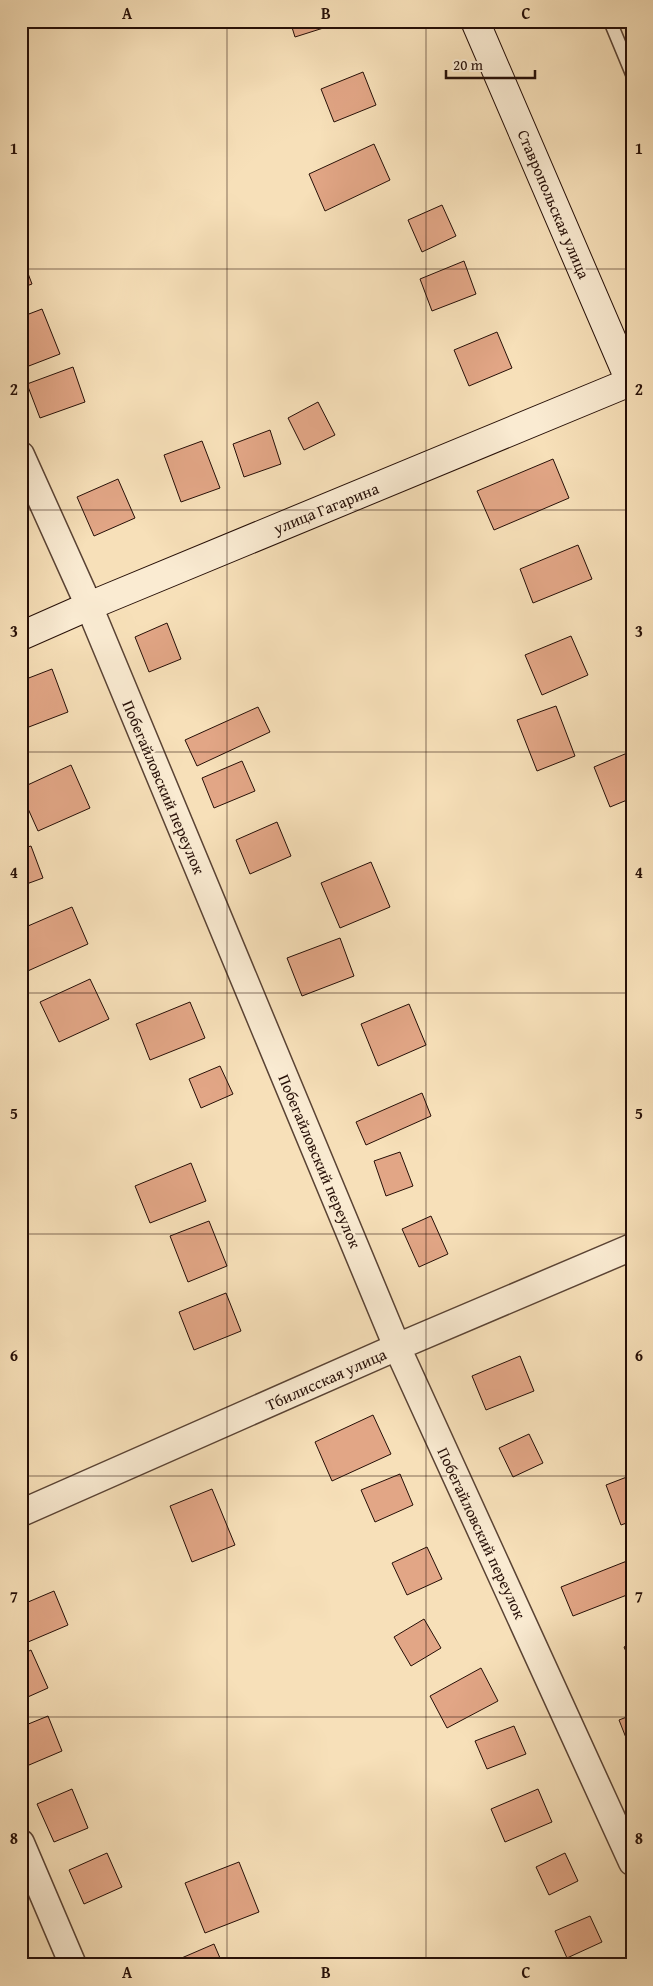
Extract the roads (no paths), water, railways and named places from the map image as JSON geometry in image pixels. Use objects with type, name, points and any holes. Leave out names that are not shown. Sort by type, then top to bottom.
[{"type":"street","name":"Ставропольская улица","points":[[475,21],[631,383]]},
{"type":"street","name":"улица Гагарина","points":[[21,636],[89,606],[631,383]]},
{"type":"street","name":"Побегайловский переулок","points":[[21,455],[89,606],[397,1347],[632,1862]]},
{"type":"street","name":"Тбилисская улица","points":[[21,1513],[397,1347],[632,1247]]},
{"type":"street","points":[[21,1844],[73,1965]]},
{"type":"lane","points":[[610,21],[632,74]]}]
